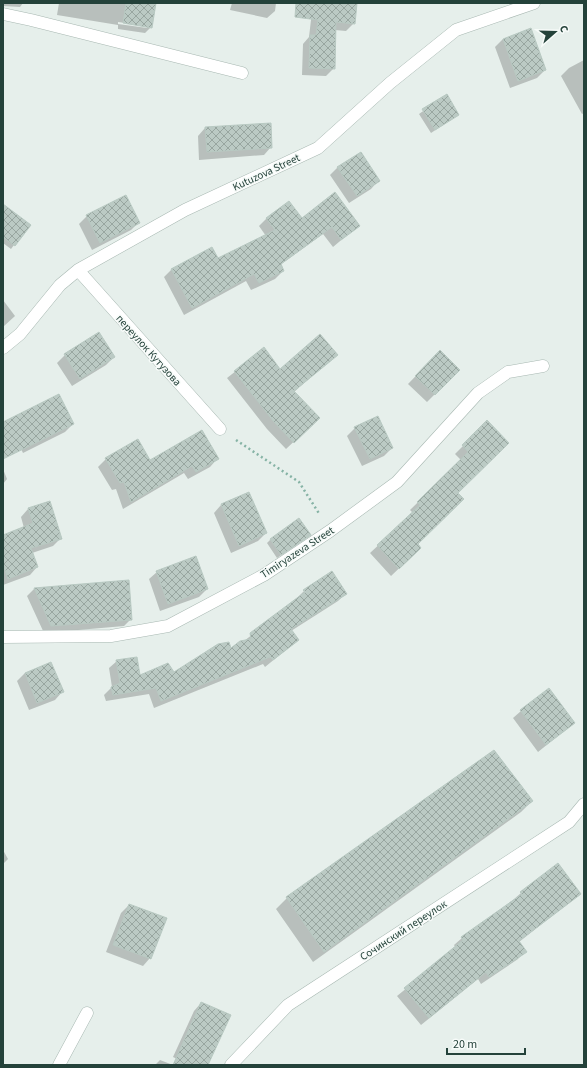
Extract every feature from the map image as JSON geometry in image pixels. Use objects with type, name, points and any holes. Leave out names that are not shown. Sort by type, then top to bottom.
[{"type":"street","name":"Kutuzova Street","points":[[3,348],[20,334],[60,285],[78,270],[185,210],[318,148],[390,83],[456,30],[534,3]]},
{"type":"street","points":[[3,14],[242,73]]},
{"type":"street","name":"переулок Кутузова","points":[[78,270],[220,429]]},
{"type":"street","name":"Timiryazeva Street","points":[[3,637],[111,636],[168,626],[264,575],[330,531],[397,482],[478,393],[508,372],[543,366]]},
{"type":"street","name":"Сочинский переулок","points":[[231,1065],[288,1005],[569,822],[584,804]]},
{"type":"street","points":[[59,1065],[87,1013]]},
{"type":"path","points":[[220,429],[299,482],[330,531]]},
{"type":"building","points":[[126,3],[156,3],[152,28],[123,23]]},
{"type":"building","points":[[296,3],[357,3],[355,24],[336,22],[335,69],[309,68],[310,35],[316,35],[318,20],[295,17]]},
{"type":"building","points":[[531,28],[546,70],[518,81],[503,39]]},
{"type":"building","points":[[447,94],[459,115],[435,130],[422,109]]},
{"type":"building","points":[[271,123],[272,148],[207,152],[205,127]]},
{"type":"building","points":[[361,152],[380,181],[357,196],[337,167]]},
{"type":"building","points":[[335,192],[360,226],[341,240],[332,227],[281,264],[284,271],[259,283],[254,274],[192,308],[171,269],[212,247],[218,258],[275,230],[266,218],[289,201],[302,218]]},
{"type":"building","points":[[126,195],[140,223],[100,243],[86,215]]},
{"type":"building","points":[[3,204],[31,225],[15,246],[3,237]]},
{"type":"building","points":[[99,332],[115,357],[80,379],[64,354]]},
{"type":"building","points":[[320,334],[338,355],[294,391],[320,418],[294,443],[274,422],[234,371],[264,347],[280,369]]},
{"type":"building","points":[[440,350],[460,370],[435,395],[415,376]]},
{"type":"building","points":[[59,394],[74,424],[3,459],[3,422]]},
{"type":"building","points":[[378,416],[393,448],[370,459],[354,427]]},
{"type":"building","points":[[487,420],[509,443],[458,493],[464,499],[418,544],[421,548],[399,569],[377,545],[420,505],[417,502],[468,452],[462,445]]},
{"type":"building","points":[[202,430],[219,459],[196,472],[192,466],[131,502],[124,482],[120,483],[105,458],[138,439],[150,460]]},
{"type":"building","points":[[249,492],[267,533],[239,546],[221,504]]},
{"type":"building","points":[[50,501],[62,539],[31,548],[38,567],[8,579],[3,564],[3,535],[33,523],[28,508]]},
{"type":"building","points":[[299,518],[311,535],[281,555],[270,539]]},
{"type":"building","points":[[196,556],[208,589],[168,604],[156,571]]},
{"type":"building","points":[[332,571],[347,594],[291,629],[299,640],[273,660],[270,657],[161,701],[156,688],[113,695],[111,687],[120,683],[116,660],[137,657],[140,675],[168,663],[174,672],[218,644],[229,642],[231,648],[240,641],[251,639],[250,633],[305,592],[303,590]]},
{"type":"building","points":[[129,580],[132,620],[51,626],[34,588]]},
{"type":"building","points":[[51,662],[64,692],[37,703],[25,673]]},
{"type":"building","points":[[549,688],[575,723],[546,745],[520,710]]},
{"type":"building","points":[[494,750],[533,801],[324,952],[286,897]]},
{"type":"building","points":[[558,863],[581,894],[519,941],[527,952],[489,977],[486,972],[429,1018],[404,988],[463,940],[461,937],[522,894],[520,892]]},
{"type":"building","points":[[129,904],[167,918],[151,959],[113,945]]},
{"type":"building","points":[[201,1002],[231,1015],[208,1065],[173,1065]]}]
